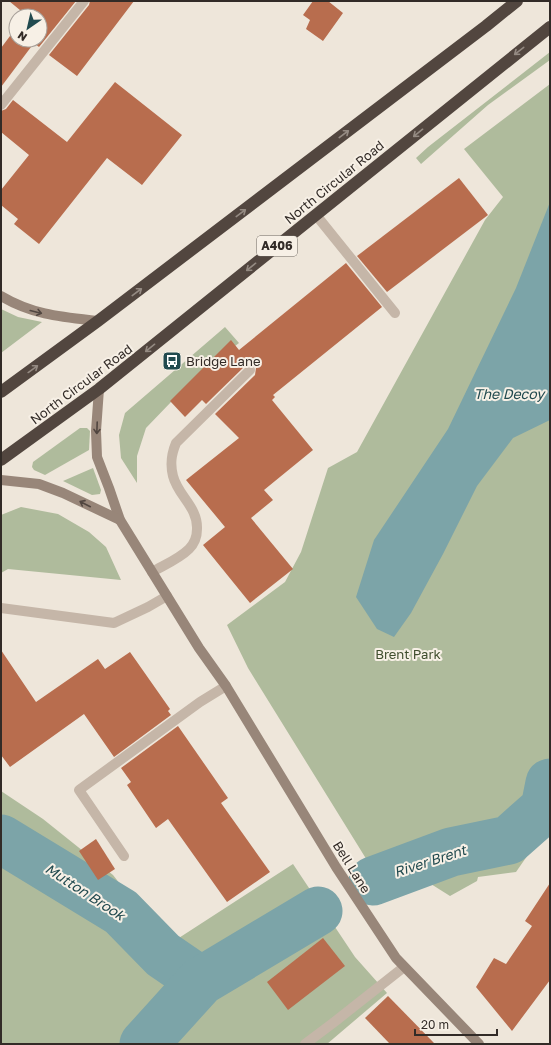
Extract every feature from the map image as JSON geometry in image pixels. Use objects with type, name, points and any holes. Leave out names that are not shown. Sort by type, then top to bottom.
[{"type":"highway","points":[[1,392],[98,321],[486,26],[516,1]]},
{"type":"highway","name":"North Circular Road","points":[[1,460],[99,389],[550,27]]},
{"type":"street","points":[[1,105],[84,1]]},
{"type":"street","points":[[316,215],[395,313]]},
{"type":"street","points":[[1,296],[12,303],[32,311],[60,317],[98,321]]},
{"type":"street","points":[[152,572],[189,549],[194,542],[197,533],[197,522],[193,511],[174,478],[171,466],[171,455],[176,443],[250,370]]},
{"type":"street","points":[[99,389],[96,431],[97,457],[120,520],[199,648],[226,686],[200,702],[79,790],[124,856]]},
{"type":"street","points":[[1,480],[39,484],[64,493],[120,520]]},
{"type":"street","points":[[1,608],[114,623],[167,596]]},
{"type":"street","name":"Bell Lane","points":[[226,686],[336,867],[396,958],[479,1044]]},
{"type":"street","points":[[305,1044],[404,967]]},
{"type":"green space","points":[[550,52],[550,60],[488,105],[421,164],[416,158],[428,147]]},
{"type":"green space","name":"Brent Park","points":[[550,84],[550,823],[516,872],[478,877],[477,881],[450,896],[423,879],[391,899],[248,668],[227,625],[285,582],[301,552],[328,468],[357,452],[485,220],[503,197],[464,149]]},
{"type":"green space","points":[[1,309],[18,317],[42,322],[1,353]]},
{"type":"green space","points":[[225,327],[239,343],[197,375],[146,428],[137,456],[137,483],[121,458],[119,435],[125,413]]},
{"type":"green space","points":[[80,428],[87,428],[90,431],[89,450],[45,475],[34,470],[32,467],[33,462]]},
{"type":"green space","points":[[93,468],[101,490],[100,494],[92,495],[63,481]]},
{"type":"green space","points":[[21,507],[58,514],[89,532],[106,547],[121,580],[8,569],[1,573],[1,515]]},
{"type":"green space","points":[[1,791],[43,819],[113,875],[168,945],[293,864],[355,957],[387,993],[327,1044],[1,1044]]},
{"type":"water","name":"The Decoy","points":[[550,202],[550,420],[513,438],[477,486],[411,613],[394,637],[377,629],[356,597],[374,540],[448,429],[516,288]]},
{"type":"building","points":[[9,1],[76,1],[48,36],[48,8],[18,8]]},
{"type":"building","points":[[90,1],[134,1],[77,76],[49,55],[89,5]]},
{"type":"building","points":[[313,1],[328,1],[343,13],[323,41],[306,29],[310,20],[303,15]]},
{"type":"building","points":[[8,39],[8,48],[30,48],[1,87],[1,48]]},
{"type":"building","points":[[115,82],[182,135],[142,185],[107,158],[39,244],[14,224],[18,219],[1,205],[1,190],[29,155],[1,132],[1,111],[6,109],[13,100],[67,142]]},
{"type":"building","points":[[459,178],[488,215],[387,292],[357,256]]},
{"type":"building","points":[[346,263],[382,307],[273,395],[275,397],[272,400],[313,450],[264,490],[273,500],[251,518],[293,569],[250,603],[203,545],[225,527],[186,480],[239,438],[215,414],[255,375],[256,368],[251,364],[246,365],[206,404],[202,400],[185,417],[170,401],[231,340],[239,350]]},
{"type":"building","points":[[1,650],[36,702],[98,659],[105,669],[130,652],[170,709],[168,711],[171,715],[114,757],[84,714],[10,767],[1,755]]},
{"type":"building","points":[[178,726],[228,798],[221,803],[270,872],[227,902],[168,819],[156,828],[127,785],[131,782],[121,768]]},
{"type":"building","points":[[96,839],[115,869],[98,880],[79,851]]},
{"type":"building","points":[[550,883],[550,980],[512,1031],[476,987],[494,958],[506,964],[532,926],[525,921]]},
{"type":"building","points":[[323,938],[345,966],[288,1010],[267,982]]},
{"type":"building","points":[[388,996],[435,1044],[390,1044],[365,1018]]},
{"type":"waterway","name":"River Brent","points":[[373,881],[451,852],[509,840],[545,808],[550,783]]},
{"type":"waterway","name":"Mutton Brook","points":[[1,839],[121,912],[163,955],[201,981]]},
{"type":"waterway","name":"River Brent","points":[[144,1044],[201,981],[318,911]]},
{"type":"place","name":"Bridge Lane","points":[[172,361]]}]
